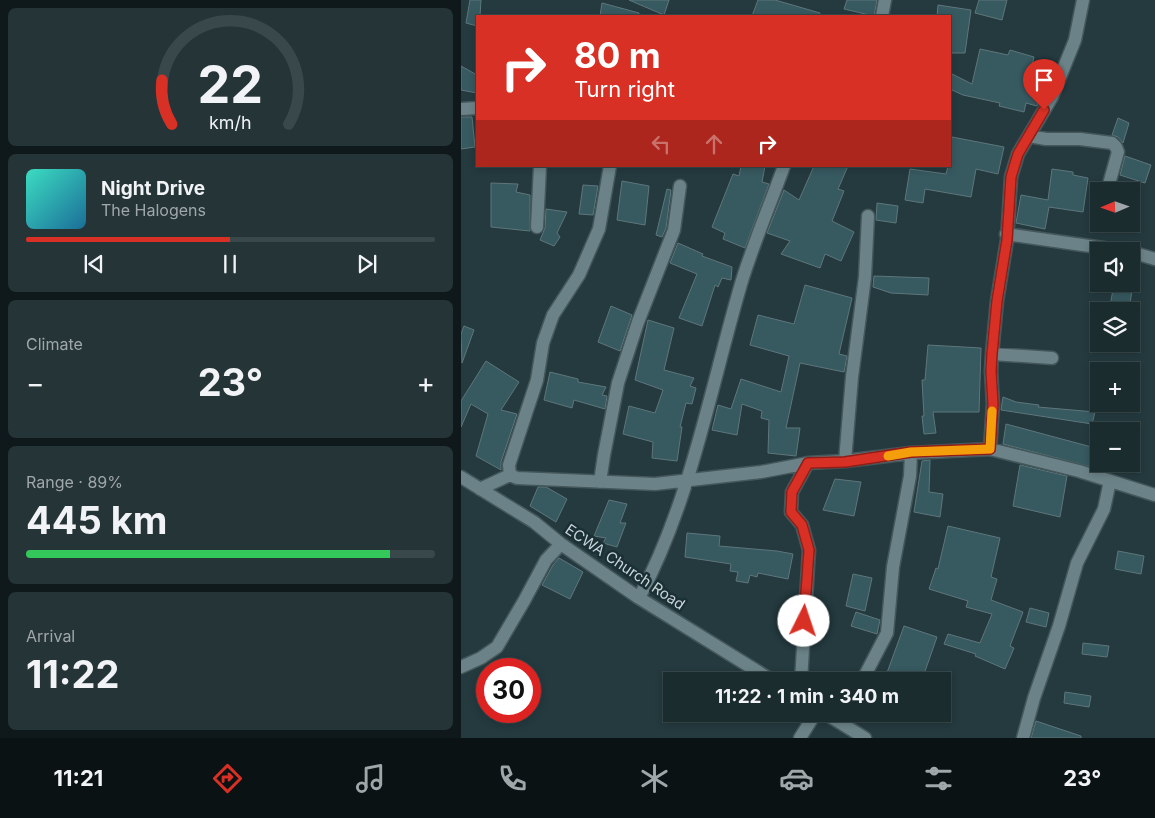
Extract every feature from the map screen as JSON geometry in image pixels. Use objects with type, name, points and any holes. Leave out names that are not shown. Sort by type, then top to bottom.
[{"type":"street","points":[[882,15],[885,0]]},
{"type":"street","points":[[990,449],[993,404],[992,354],[997,301],[1007,240],[1011,177],[1018,154],[1052,97],[1075,40],[1083,0]]},
{"type":"street","points":[[461,109],[476,108]]},
{"type":"street","points":[[1029,136],[1046,140],[1080,139],[1111,143],[1118,152],[1110,182]]},
{"type":"street","points":[[537,227],[541,167]]},
{"type":"street","points":[[510,475],[509,466],[537,380],[543,343],[553,316],[579,275],[599,228],[610,167]]},
{"type":"street","points":[[639,598],[666,543],[687,479],[742,284],[784,167]]},
{"type":"street","points":[[600,482],[619,383],[638,322],[674,230],[681,186]]},
{"type":"street","points":[[845,462],[852,377],[865,277],[868,216]]},
{"type":"street","points":[[1006,234],[1090,246]]},
{"type":"street","points":[[1140,254],[1155,258]]},
{"type":"street","points":[[992,354],[1052,358]]},
{"type":"street","points":[[480,489],[510,475],[517,478],[655,484],[761,472],[808,463],[845,462],[911,452],[990,449],[1079,471],[1155,495]]},
{"type":"street","points":[[867,672],[887,632],[893,567],[910,476],[911,452]]},
{"type":"street","points":[[802,672],[809,550],[802,525],[791,512],[792,492],[808,463]]},
{"type":"street","name":"ECWA Church Road","points":[[461,477],[534,522],[561,544],[639,598],[758,672]]},
{"type":"street","points":[[1023,738],[1077,563],[1104,509],[1110,481]]},
{"type":"street","points":[[461,667],[481,658],[497,647],[546,560],[561,544]]},
{"type":"street","points":[[800,738],[810,722]]},
{"type":"street","points":[[847,722],[865,738]]},
{"type":"building","points":[[470,0],[481,0],[480,15],[476,15],[476,26],[466,23]]},
{"type":"building","points":[[629,0],[669,0],[664,15]]},
{"type":"building","points":[[758,0],[775,0],[820,13],[819,15],[752,15]]},
{"type":"building","points":[[847,0],[877,0],[874,15],[844,9]]},
{"type":"building","points":[[979,0],[1007,0],[1002,20],[975,13]]},
{"type":"building","points":[[602,3],[639,13],[639,15],[600,15]]},
{"type":"building","points":[[938,5],[971,10],[965,53],[951,53],[951,15],[937,15]]},
{"type":"building","points":[[980,49],[1008,55],[1010,50],[1034,57],[1027,86],[1045,90],[1037,106],[1026,103],[1024,112],[999,106],[1000,103],[963,95],[951,89],[951,74],[972,84]]},
{"type":"building","points":[[461,66],[476,74],[476,93],[461,90]]},
{"type":"building","points":[[461,117],[472,117],[475,147],[461,149]]},
{"type":"building","points":[[1118,118],[1129,123],[1123,143],[1118,137],[1112,135]]},
{"type":"building","points":[[952,137],[1004,147],[998,174],[976,169],[971,197],[925,189],[923,203],[905,200],[910,169],[946,174],[948,167],[951,167]]},
{"type":"building","points":[[1125,156],[1151,165],[1145,183],[1120,175]]},
{"type":"building","points":[[741,167],[765,167],[762,182],[769,184],[745,248],[723,239],[725,233],[712,227],[733,174],[739,176]]},
{"type":"building","points":[[814,167],[848,167],[838,189],[844,191],[832,221],[854,232],[841,261],[825,254],[820,268],[781,254],[790,241],[767,233],[784,190],[799,200]]},
{"type":"building","points":[[1052,169],[1073,172],[1073,175],[1088,178],[1083,212],[1049,207],[1045,229],[1016,223],[1021,195],[1048,200]]},
{"type":"building","points":[[622,181],[649,186],[645,225],[617,220]]},
{"type":"building","points":[[491,183],[518,184],[516,192],[530,195],[530,231],[491,227]]},
{"type":"building","points":[[583,185],[598,186],[593,215],[579,214]]},
{"type":"building","points":[[667,189],[671,190],[666,228],[662,237],[656,235]]},
{"type":"building","points":[[877,203],[898,206],[896,223],[876,220]]},
{"type":"building","points":[[546,209],[567,212],[557,233],[560,237],[554,246],[540,240],[545,228]]},
{"type":"building","points":[[678,243],[703,254],[702,256],[732,267],[731,280],[722,278],[718,287],[715,285],[702,326],[679,318],[697,274],[670,263]]},
{"type":"building","points":[[874,276],[929,278],[928,295],[891,293],[873,287]]},
{"type":"building","points":[[805,285],[852,298],[839,354],[847,356],[844,372],[800,363],[786,428],[800,428],[796,456],[768,453],[769,420],[761,418],[762,411],[742,404],[737,435],[712,430],[718,405],[731,409],[741,379],[781,392],[789,356],[750,345],[758,315],[794,324]]},
{"type":"building","points":[[1113,292],[1132,292],[1130,302],[1111,302]]},
{"type":"building","points":[[611,306],[632,315],[620,351],[598,342]]},
{"type":"building","points":[[648,320],[674,328],[664,370],[694,378],[690,386],[696,388],[692,404],[686,403],[680,427],[682,427],[677,461],[652,458],[653,442],[623,434],[629,406],[655,413],[663,390],[635,380]]},
{"type":"building","points":[[464,326],[474,330],[462,363],[461,334]]},
{"type":"building","points":[[928,345],[981,348],[979,412],[933,412],[936,433],[924,434],[922,380],[925,380]]},
{"type":"building","points":[[486,361],[519,382],[501,410],[517,414],[501,462],[501,470],[476,456],[488,414],[471,404],[461,427],[461,401]]},
{"type":"building","points":[[550,372],[578,379],[578,382],[606,387],[602,395],[607,396],[605,409],[574,400],[572,408],[544,400]]},
{"type":"building","points":[[1003,397],[1016,402],[1039,405],[1038,407],[1095,412],[1092,422],[1090,424],[1001,410]]},
{"type":"building","points":[[1006,424],[1090,447],[1090,467],[1003,444]]},
{"type":"building","points":[[930,460],[929,492],[943,494],[940,517],[914,512],[922,461]]},
{"type":"building","points":[[1020,465],[1067,476],[1060,517],[1013,506]]},
{"type":"building","points":[[835,479],[861,482],[854,516],[823,510]]},
{"type":"building","points":[[538,487],[546,487],[567,499],[556,522],[530,506]]},
{"type":"building","points":[[609,500],[627,504],[620,523],[626,523],[617,547],[603,543],[606,538],[594,536]]},
{"type":"building","points":[[948,526],[1000,538],[991,577],[997,579],[991,600],[1023,612],[1010,646],[1014,648],[1005,669],[975,656],[976,654],[944,644],[948,634],[980,643],[992,614],[966,607],[968,601],[929,589],[936,568],[938,569]]},
{"type":"building","points":[[687,533],[720,536],[719,546],[793,554],[788,579],[758,573],[757,577],[750,575],[748,583],[736,581],[738,572],[730,571],[731,564],[685,557]]},
{"type":"building","points":[[1118,551],[1144,556],[1141,574],[1115,569]]},
{"type":"building","points":[[559,558],[583,572],[570,599],[542,585]]},
{"type":"building","points":[[853,574],[872,578],[865,611],[846,606]]},
{"type":"building","points":[[1030,608],[1049,613],[1046,627],[1026,622]]},
{"type":"building","points":[[856,612],[880,620],[877,634],[851,626]]},
{"type":"building","points":[[904,626],[937,637],[925,672],[887,672]]},
{"type":"building","points":[[1083,643],[1109,646],[1107,657],[1082,654]]},
{"type":"building","points":[[1065,692],[1091,696],[1089,707],[1064,703]]},
{"type":"building","points":[[1036,721],[1081,736],[1081,738],[1031,738]]},
{"type":"slow traffic","points":[[888,456],[911,452],[990,449],[992,411]]},
{"type":"route","points":[[804,621],[809,550],[802,525],[791,512],[792,492],[808,463],[845,462],[911,452],[990,449],[993,404],[992,354],[997,301],[1007,240],[1008,195],[1018,154],[1044,110]]}]
